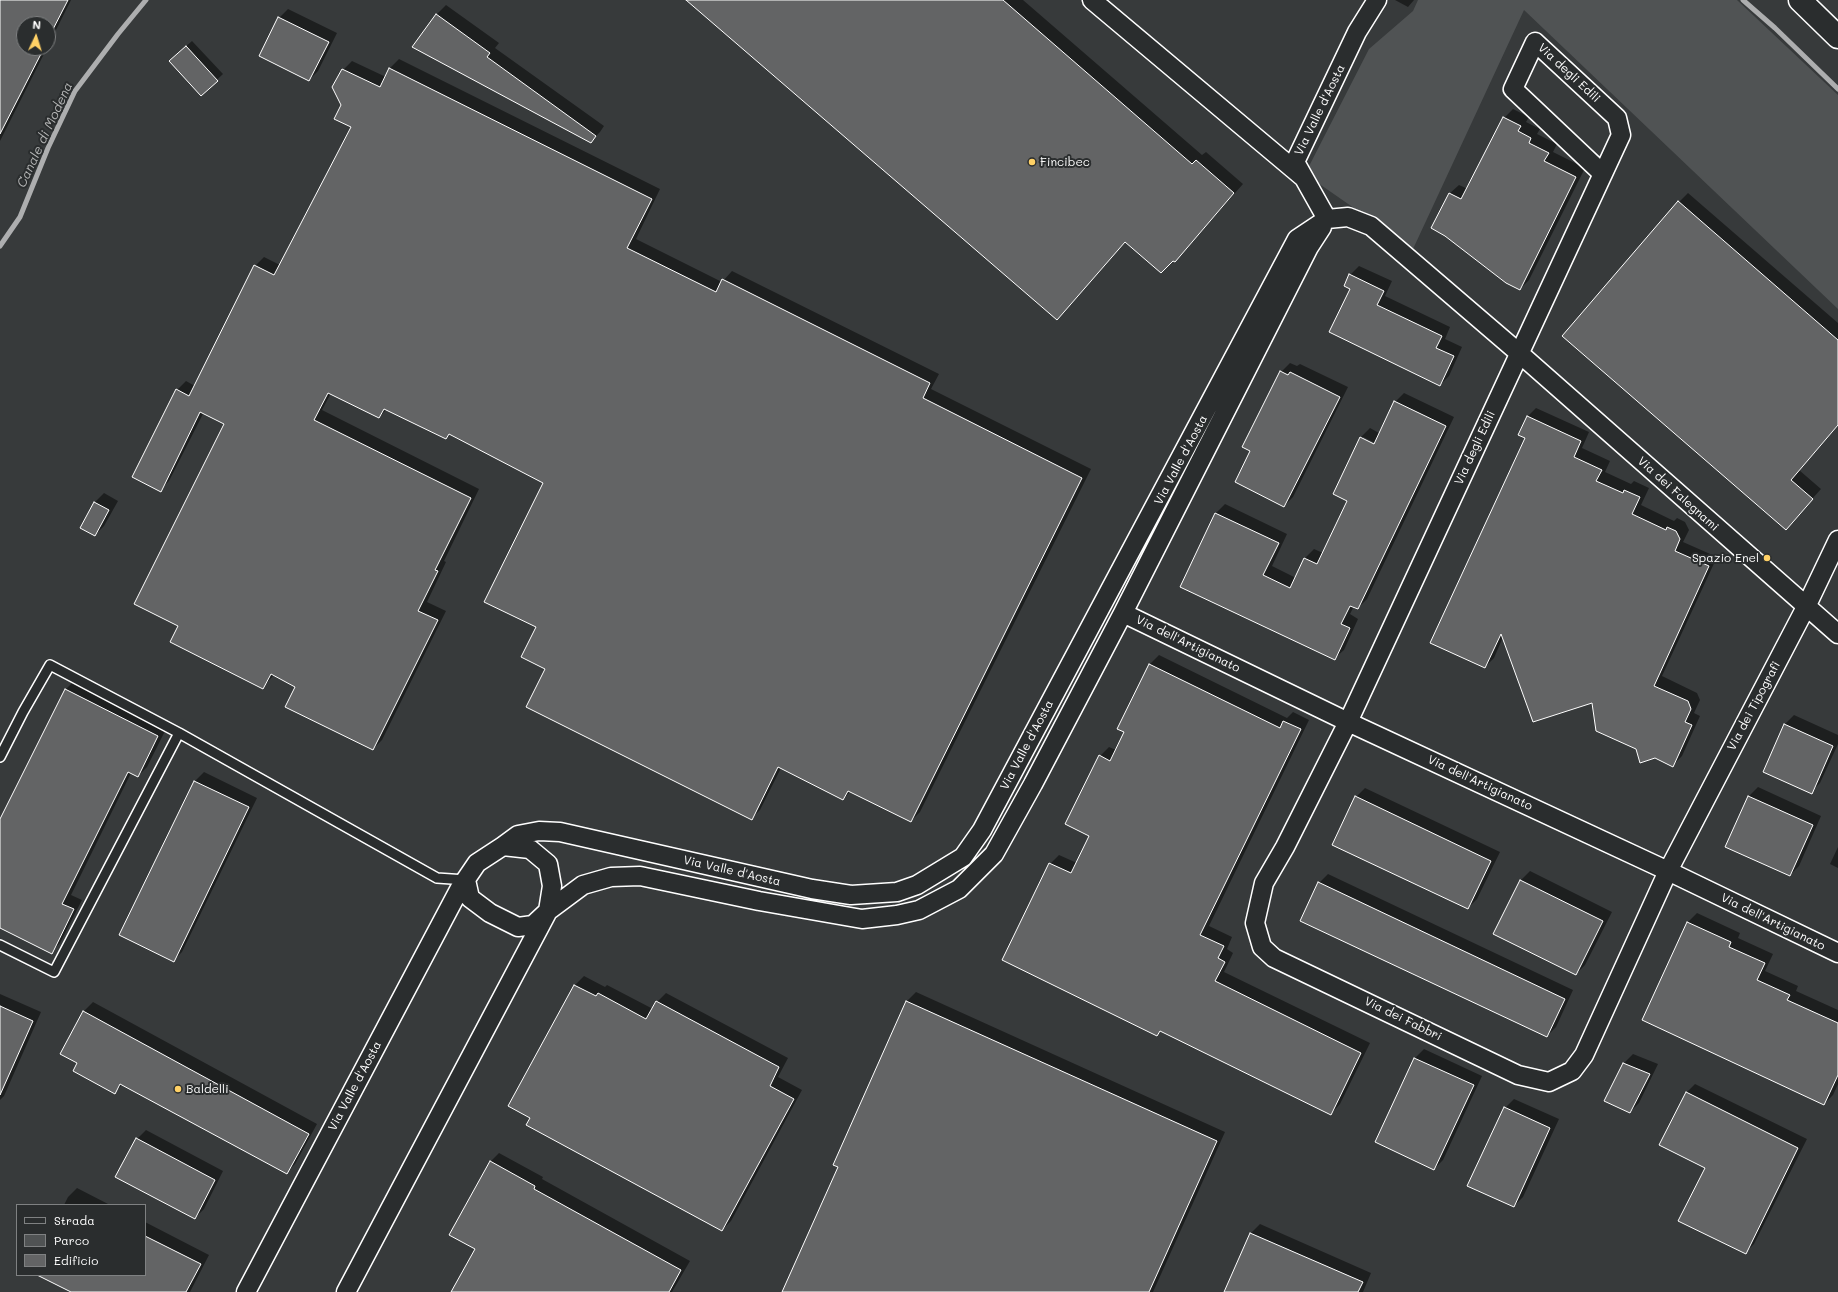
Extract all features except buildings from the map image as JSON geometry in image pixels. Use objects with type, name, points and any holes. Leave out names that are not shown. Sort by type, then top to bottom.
[{"type":"street","points":[[1092,0],[1304,178]]},
{"type":"street","name":"Via Valle d'Aosta","points":[[1327,219],[1295,162],[1357,32],[1377,0]]},
{"type":"street","points":[[1800,0],[1838,37]]},
{"type":"street","name":"Via degli Edili","points":[[1348,722],[1519,353],[1603,174],[1621,135],[1617,118],[1535,42],[1512,89],[1603,174]]},
{"type":"street","name":"Via Valle d'Aosta","points":[[246,1292],[466,880],[477,864],[518,835],[539,831],[560,832],[812,889],[851,895],[897,892],[917,885],[963,857],[982,830],[1297,239],[1327,219],[1348,217],[1371,226],[1519,353]]},
{"type":"street","name":"Via Valle d'Aosta","points":[[466,880],[470,898],[490,913],[518,926],[533,925],[548,910],[583,885],[611,877],[640,876],[758,901],[862,919],[897,915],[919,910],[960,889],[994,854],[1033,784],[1123,613],[1309,247],[1327,219]]},
{"type":"street","name":"Via dei Falegnami","points":[[1519,353],[1838,634]]},
{"type":"street","name":"Via dei Tipografi","points":[[1668,871],[1806,607],[1838,540]]},
{"type":"street","name":"Via dell'Artigianato","points":[[1123,613],[1348,722],[1668,871],[1838,953]]},
{"type":"street","name":"Via dei Fabbri","points":[[1348,722],[1285,847],[1264,883],[1255,923],[1262,947],[1274,958],[1518,1074],[1549,1082],[1572,1071],[1584,1055],[1668,871]]},
{"type":"street","name":"Via Valle d'Aosta","points":[[346,1292],[548,910],[552,886],[548,864],[530,849],[503,846]]},
{"type":"lane","points":[[0,757],[23,712],[50,665],[179,732],[437,878],[466,880]]},
{"type":"lane","points":[[0,944],[54,972],[179,732]]},
{"type":"green space","points":[[1418,0],[1737,0],[1838,95],[1838,309],[1524,10],[1413,249],[1305,174],[1369,49],[1413,11]]},
{"type":"waterway","name":"Canale di Modena","points":[[0,246],[20,217],[48,148],[75,91],[146,0]]},
{"type":"waterway","points":[[1743,0],[1775,28],[1838,89]]},
{"type":"place","name":"Fincibec","points":[[1032,162]]},
{"type":"place","name":"Spazio Enel","points":[[1767,558]]},
{"type":"place","name":"Baldelli","points":[[178,1089]]}]
